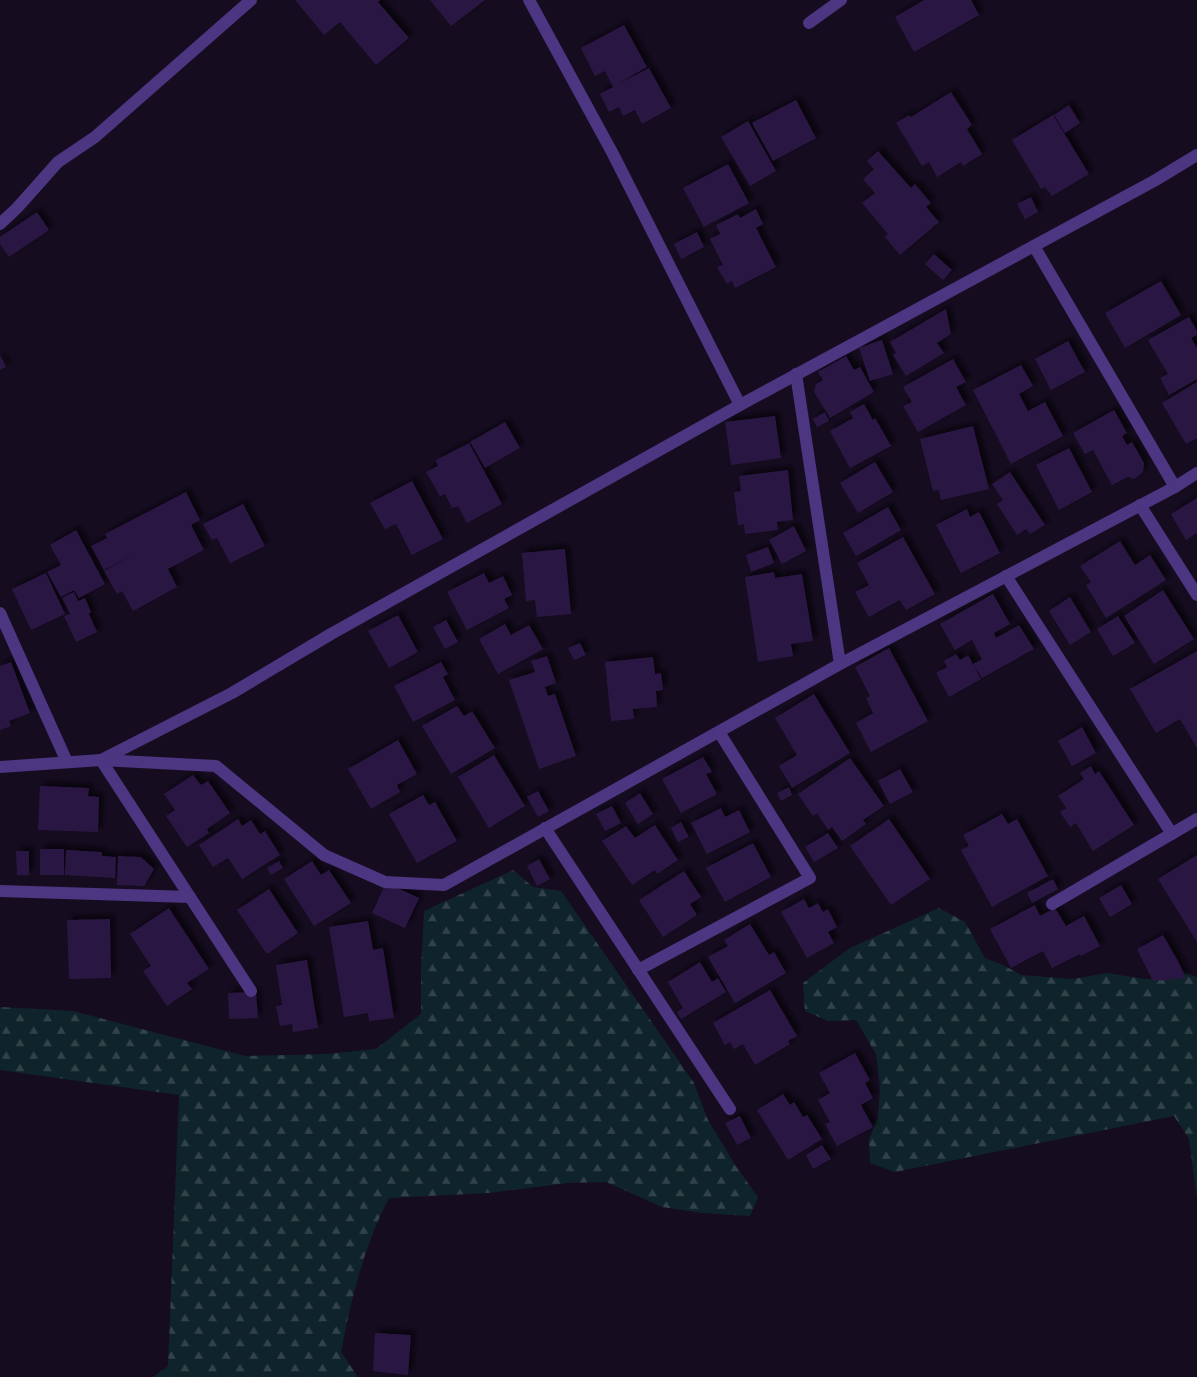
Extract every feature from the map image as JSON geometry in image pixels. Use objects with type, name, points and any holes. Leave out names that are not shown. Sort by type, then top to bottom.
[{"type":"street","points":[[0,224],[58,162],[95,137],[251,0]]},
{"type":"street","points":[[529,0],[613,154],[740,404]]},
{"type":"street","points":[[809,23],[842,0]]},
{"type":"street","points":[[101,760],[232,693],[331,634],[740,404],[1154,181],[1197,155]]},
{"type":"street","points":[[1034,246],[1174,487]]},
{"type":"street","points":[[796,374],[840,664]]},
{"type":"street","points":[[0,767],[101,760],[216,766],[324,855],[385,882],[444,885],[840,664],[1174,487],[1197,472]]},
{"type":"street","points":[[1140,504],[1197,595]]},
{"type":"street","points":[[1006,576],[1172,834]]},
{"type":"street","points":[[0,613],[67,762]]},
{"type":"street","points":[[638,970],[810,878],[719,732]]},
{"type":"street","points":[[101,760],[251,991]]},
{"type":"street","points":[[1052,904],[1197,819]]},
{"type":"street","points":[[545,828],[730,1109]]},
{"type":"street","points":[[0,891],[190,897]]},
{"type":"green space","points":[[513,870],[533,887],[561,891],[694,1083],[707,1118],[735,1165],[758,1197],[750,1216],[702,1213],[662,1207],[606,1182],[568,1183],[488,1193],[389,1198],[372,1235],[359,1273],[341,1352],[358,1377],[153,1377],[168,1366],[179,1095],[0,1070],[0,1007],[73,1011],[245,1056],[326,1054],[376,1049],[421,1014],[424,911]]},
{"type":"green space","points":[[939,908],[965,922],[985,958],[1021,975],[1073,979],[1107,973],[1144,979],[1161,979],[1180,971],[1197,977],[1197,1199],[1189,1139],[1174,1116],[895,1172],[870,1163],[869,1140],[878,1117],[880,1088],[876,1054],[856,1020],[828,1021],[805,1011],[803,983],[850,948]]},
{"type":"building","points":[[295,0],[380,0],[378,2],[409,38],[376,65],[340,22],[324,35]]},
{"type":"building","points":[[430,0],[485,0],[451,26]]},
{"type":"building","points":[[924,0],[971,0],[979,15],[914,52],[895,17]]},
{"type":"building","points":[[624,25],[647,67],[616,85],[649,68],[671,108],[642,124],[635,110],[623,116],[619,107],[609,112],[600,94],[613,87],[605,71],[595,76],[581,48]]},
{"type":"building","points":[[951,92],[972,125],[967,129],[982,154],[963,166],[961,162],[937,177],[929,162],[922,166],[896,123],[909,115],[911,117]]},
{"type":"building","points":[[796,100],[816,138],[773,161],[752,123]]},
{"type":"building","points":[[1069,105],[1080,123],[1065,133],[1054,115]]},
{"type":"building","points":[[1053,115],[1089,174],[1052,196],[1045,187],[1041,189],[1012,140]]},
{"type":"building","points":[[748,121],[776,171],[750,186],[721,137]]},
{"type":"building","points":[[878,151],[911,188],[915,184],[931,203],[926,207],[939,222],[900,255],[885,237],[888,234],[862,203],[875,193],[863,179],[874,169],[867,161]]},
{"type":"building","points":[[728,164],[749,203],[704,227],[683,188]]},
{"type":"building","points":[[1031,197],[1038,212],[1025,219],[1017,204]]},
{"type":"building","points":[[756,209],[763,224],[756,228],[776,267],[735,288],[732,281],[727,284],[717,267],[723,265],[710,239],[720,234],[716,225],[738,214],[740,218]]},
{"type":"building","points":[[37,212],[49,230],[9,257],[0,244],[0,237]]},
{"type":"building","points":[[697,232],[704,247],[681,259],[674,244]]},
{"type":"building","points":[[934,254],[952,270],[943,280],[925,264]]},
{"type":"building","points":[[1161,281],[1181,315],[1125,348],[1105,313]]},
{"type":"building","points":[[946,309],[951,334],[937,343],[944,353],[906,376],[893,355],[896,353],[890,342]]},
{"type":"building","points":[[1189,317],[1197,331],[1197,335],[1191,338],[1197,348],[1197,379],[1169,395],[1160,378],[1168,374],[1148,340]]},
{"type":"building","points":[[882,340],[893,374],[870,381],[859,348]]},
{"type":"building","points":[[1068,341],[1085,372],[1051,390],[1035,359]]},
{"type":"building","points":[[0,355],[6,367],[0,370]]},
{"type":"building","points":[[846,356],[854,370],[860,367],[874,392],[830,418],[814,392],[816,384],[823,380],[818,372]]},
{"type":"building","points":[[953,359],[966,382],[956,387],[966,405],[918,432],[903,406],[912,402],[903,387]]},
{"type":"building","points":[[1021,365],[1033,386],[1019,394],[1028,411],[1045,402],[1063,436],[1011,464],[973,390]]},
{"type":"building","points":[[1197,382],[1197,438],[1186,444],[1162,403]]},
{"type":"building","points":[[864,404],[873,420],[875,418],[891,446],[850,468],[830,431],[853,418],[850,412]]},
{"type":"building","points":[[1114,410],[1127,433],[1122,436],[1127,445],[1132,442],[1144,463],[1143,472],[1134,479],[1128,477],[1112,485],[1093,450],[1085,454],[1073,433]]},
{"type":"building","points":[[825,412],[829,421],[817,427],[813,419]]},
{"type":"building","points":[[775,416],[781,458],[731,465],[725,422]]},
{"type":"building","points":[[505,422],[520,448],[485,468],[470,442]]},
{"type":"building","points":[[973,426],[989,489],[941,500],[939,490],[933,491],[920,439]]},
{"type":"building","points":[[469,443],[502,504],[467,523],[458,506],[452,508],[445,494],[440,496],[426,472],[438,466],[436,460]]},
{"type":"building","points":[[1069,448],[1092,492],[1059,510],[1036,465]]},
{"type":"building","points":[[875,462],[893,492],[858,513],[840,483]]},
{"type":"building","points":[[788,470],[793,520],[777,522],[778,530],[745,534],[744,524],[738,525],[734,492],[741,491],[739,476]]},
{"type":"building","points":[[1010,472],[1045,525],[1030,534],[1026,529],[1017,535],[997,504],[1003,500],[992,484]]},
{"type":"building","points":[[412,481],[443,539],[412,555],[396,524],[385,529],[370,503]]},
{"type":"building","points":[[186,492],[200,520],[191,525],[204,550],[168,569],[177,587],[133,611],[122,591],[117,594],[104,571],[136,553],[104,570],[91,546],[107,538],[105,534]]},
{"type":"building","points":[[1197,498],[1197,533],[1186,540],[1171,514]]},
{"type":"building","points":[[243,504],[265,546],[230,563],[217,538],[212,540],[203,524]]},
{"type":"building","points":[[888,507],[901,530],[856,556],[843,533]]},
{"type":"building","points":[[967,509],[970,517],[979,512],[1000,553],[961,573],[936,525]]},
{"type":"building","points":[[794,526],[806,551],[782,564],[769,540]]},
{"type":"building","points":[[76,530],[105,584],[79,598],[74,590],[61,597],[47,572],[61,565],[50,545]]},
{"type":"building","points":[[903,537],[935,594],[906,610],[900,600],[869,617],[855,592],[869,585],[857,563]]},
{"type":"building","points":[[1120,541],[1135,565],[1150,555],[1166,580],[1106,618],[1086,585],[1091,582],[1080,566]]},
{"type":"building","points":[[768,547],[774,563],[751,572],[746,555]]},
{"type":"building","points":[[565,549],[571,614],[537,617],[535,600],[526,601],[522,553]]},
{"type":"building","points":[[774,572],[775,578],[802,574],[813,641],[791,644],[793,656],[758,662],[745,577]]},
{"type":"building","points":[[46,573],[65,614],[31,630],[12,589]]},
{"type":"building","points":[[484,573],[489,583],[503,576],[512,595],[504,599],[509,608],[467,630],[447,592]]},
{"type":"building","points":[[1163,590],[1194,639],[1154,664],[1124,616]]},
{"type":"building","points":[[74,592],[78,601],[85,598],[91,612],[89,614],[97,632],[76,642],[64,616],[70,614],[62,598]]},
{"type":"building","points":[[993,594],[1010,624],[994,633],[996,638],[1019,625],[1034,649],[982,678],[973,664],[982,659],[972,640],[955,650],[940,624]]},
{"type":"building","points":[[1070,597],[1091,632],[1070,645],[1049,611]]},
{"type":"building","points":[[398,615],[418,652],[389,668],[368,631]]},
{"type":"building","points":[[1118,616],[1135,643],[1113,656],[1097,629]]},
{"type":"building","points":[[446,620],[458,642],[445,649],[433,627]]},
{"type":"building","points":[[505,624],[511,635],[529,625],[543,649],[498,674],[479,639]]},
{"type":"building","points":[[580,643],[586,655],[574,660],[568,648]]},
{"type":"building","points":[[889,648],[928,721],[871,752],[856,723],[873,713],[866,698],[870,696],[855,667]]},
{"type":"building","points":[[1197,651],[1197,748],[1180,719],[1156,733],[1130,689]]},
{"type":"building","points":[[956,654],[960,660],[968,655],[981,679],[949,697],[936,673],[947,667],[944,661]]},
{"type":"building","points":[[547,656],[556,683],[545,687],[548,696],[555,694],[576,756],[539,769],[509,680],[535,672],[531,661]]},
{"type":"building","points":[[653,657],[655,674],[661,673],[663,690],[656,691],[657,707],[633,709],[634,719],[611,721],[605,662]]},
{"type":"building","points":[[11,662],[30,713],[9,721],[11,726],[0,730],[0,666]]},
{"type":"building","points":[[441,662],[448,674],[443,677],[455,700],[413,722],[394,686]]},
{"type":"building","points":[[814,694],[850,753],[792,788],[779,766],[797,755],[775,718]]},
{"type":"building","points":[[457,706],[464,716],[472,711],[495,748],[451,774],[422,726]]},
{"type":"building","points":[[1082,727],[1096,753],[1072,766],[1058,741]]},
{"type":"building","points":[[398,740],[417,774],[397,785],[400,792],[371,809],[348,769]]},
{"type":"building","points":[[494,755],[525,806],[489,828],[458,777]]},
{"type":"building","points":[[703,757],[712,772],[706,774],[717,794],[681,813],[662,779]]},
{"type":"building","points":[[850,758],[884,806],[863,820],[866,824],[842,841],[832,827],[828,830],[817,813],[813,816],[798,794]]},
{"type":"building","points":[[1091,766],[1095,774],[1099,771],[1134,825],[1093,851],[1076,823],[1070,827],[1060,812],[1066,808],[1058,796],[1084,779],[1080,773]]},
{"type":"building","points":[[900,769],[913,792],[890,804],[878,781]]},
{"type":"building","points":[[193,775],[201,785],[208,781],[230,813],[207,829],[209,833],[187,847],[166,816],[175,810],[164,794]]},
{"type":"building","points":[[40,786],[89,788],[88,796],[99,797],[98,832],[38,830]]},
{"type":"building","points":[[789,787],[792,795],[781,801],[777,793]]},
{"type":"building","points":[[538,791],[549,811],[538,817],[527,797]]},
{"type":"building","points":[[640,793],[653,814],[638,824],[625,803]]},
{"type":"building","points":[[423,795],[429,805],[435,802],[457,841],[417,863],[389,814]]},
{"type":"building","points":[[612,806],[621,823],[605,831],[596,814]]},
{"type":"building","points":[[721,808],[725,817],[739,810],[750,832],[707,854],[691,823]]},
{"type":"building","points":[[1002,814],[1008,824],[1017,819],[1048,876],[992,907],[961,850],[969,846],[963,835]]},
{"type":"building","points":[[238,819],[242,826],[251,820],[260,834],[265,831],[280,855],[242,879],[228,858],[213,867],[199,845]]},
{"type":"building","points":[[889,819],[930,879],[891,905],[850,846]]},
{"type":"building","points":[[681,822],[689,837],[678,842],[671,828]]},
{"type":"building","points":[[655,825],[678,860],[657,874],[655,870],[632,885],[602,841],[626,826],[635,838]]},
{"type":"building","points":[[828,833],[838,848],[814,862],[805,847]]},
{"type":"building","points":[[753,843],[771,877],[725,902],[706,868]]},
{"type":"building","points":[[40,849],[64,849],[64,875],[40,875]]},
{"type":"building","points":[[66,850],[102,852],[102,856],[116,857],[115,878],[65,875]]},
{"type":"building","points":[[16,851],[29,851],[29,875],[17,875]]},
{"type":"building","points":[[1197,855],[1197,942],[1158,879]]},
{"type":"building","points":[[118,856],[141,857],[154,869],[144,886],[117,885]]},
{"type":"building","points":[[539,859],[550,879],[537,886],[527,866]]},
{"type":"building","points":[[279,861],[283,868],[271,875],[267,868]]},
{"type":"building","points":[[312,861],[321,875],[329,870],[351,903],[314,926],[284,879]]},
{"type":"building","points":[[684,871],[701,897],[690,904],[697,915],[663,937],[639,900]]},
{"type":"building","points":[[1053,879],[1058,889],[1032,903],[1027,893]]},
{"type":"building","points":[[1121,885],[1132,904],[1110,917],[1099,898]]},
{"type":"building","points":[[393,886],[419,898],[405,928],[372,913],[384,887]]},
{"type":"building","points":[[269,889],[298,933],[267,954],[237,910]]},
{"type":"building","points":[[804,899],[809,908],[818,903],[823,912],[828,909],[837,927],[828,932],[834,943],[807,958],[781,912]]},
{"type":"building","points":[[1035,905],[1040,916],[1055,908],[1066,926],[1084,916],[1100,946],[1052,968],[1043,951],[1011,968],[990,929]]},
{"type":"building","points":[[169,908],[209,969],[187,983],[192,989],[167,1006],[143,971],[151,966],[130,934]]},
{"type":"building","points":[[110,919],[111,978],[69,979],[67,920]]},
{"type":"building","points":[[368,921],[373,950],[383,948],[394,1018],[369,1021],[368,1013],[344,1017],[329,927]]},
{"type":"building","points":[[750,924],[769,955],[774,952],[786,973],[735,1003],[708,957],[728,946],[724,940]]},
{"type":"building","points":[[1163,935],[1186,978],[1153,981],[1137,949]]},
{"type":"building","points":[[307,960],[318,1028],[293,1032],[292,1024],[280,1026],[276,1006],[282,1005],[276,965]]},
{"type":"building","points":[[700,962],[712,982],[718,978],[726,992],[681,1019],[677,1012],[683,1008],[668,982]]},
{"type":"building","points":[[770,990],[797,1036],[788,1041],[790,1044],[755,1065],[743,1044],[734,1049],[730,1042],[725,1045],[713,1023]]},
{"type":"building","points":[[256,992],[258,1018],[229,1019],[228,993]]},
{"type":"building","points":[[855,1053],[870,1080],[865,1083],[873,1098],[861,1105],[873,1127],[837,1146],[825,1124],[830,1122],[818,1100],[830,1093],[819,1073]]},
{"type":"building","points":[[783,1094],[790,1105],[794,1102],[803,1117],[807,1115],[822,1139],[788,1160],[757,1110]]},
{"type":"building","points":[[740,1116],[751,1138],[737,1145],[725,1123]]},
{"type":"building","points":[[822,1145],[831,1159],[813,1169],[806,1155]]},
{"type":"building","points":[[375,1333],[411,1335],[408,1375],[373,1371]]}]
